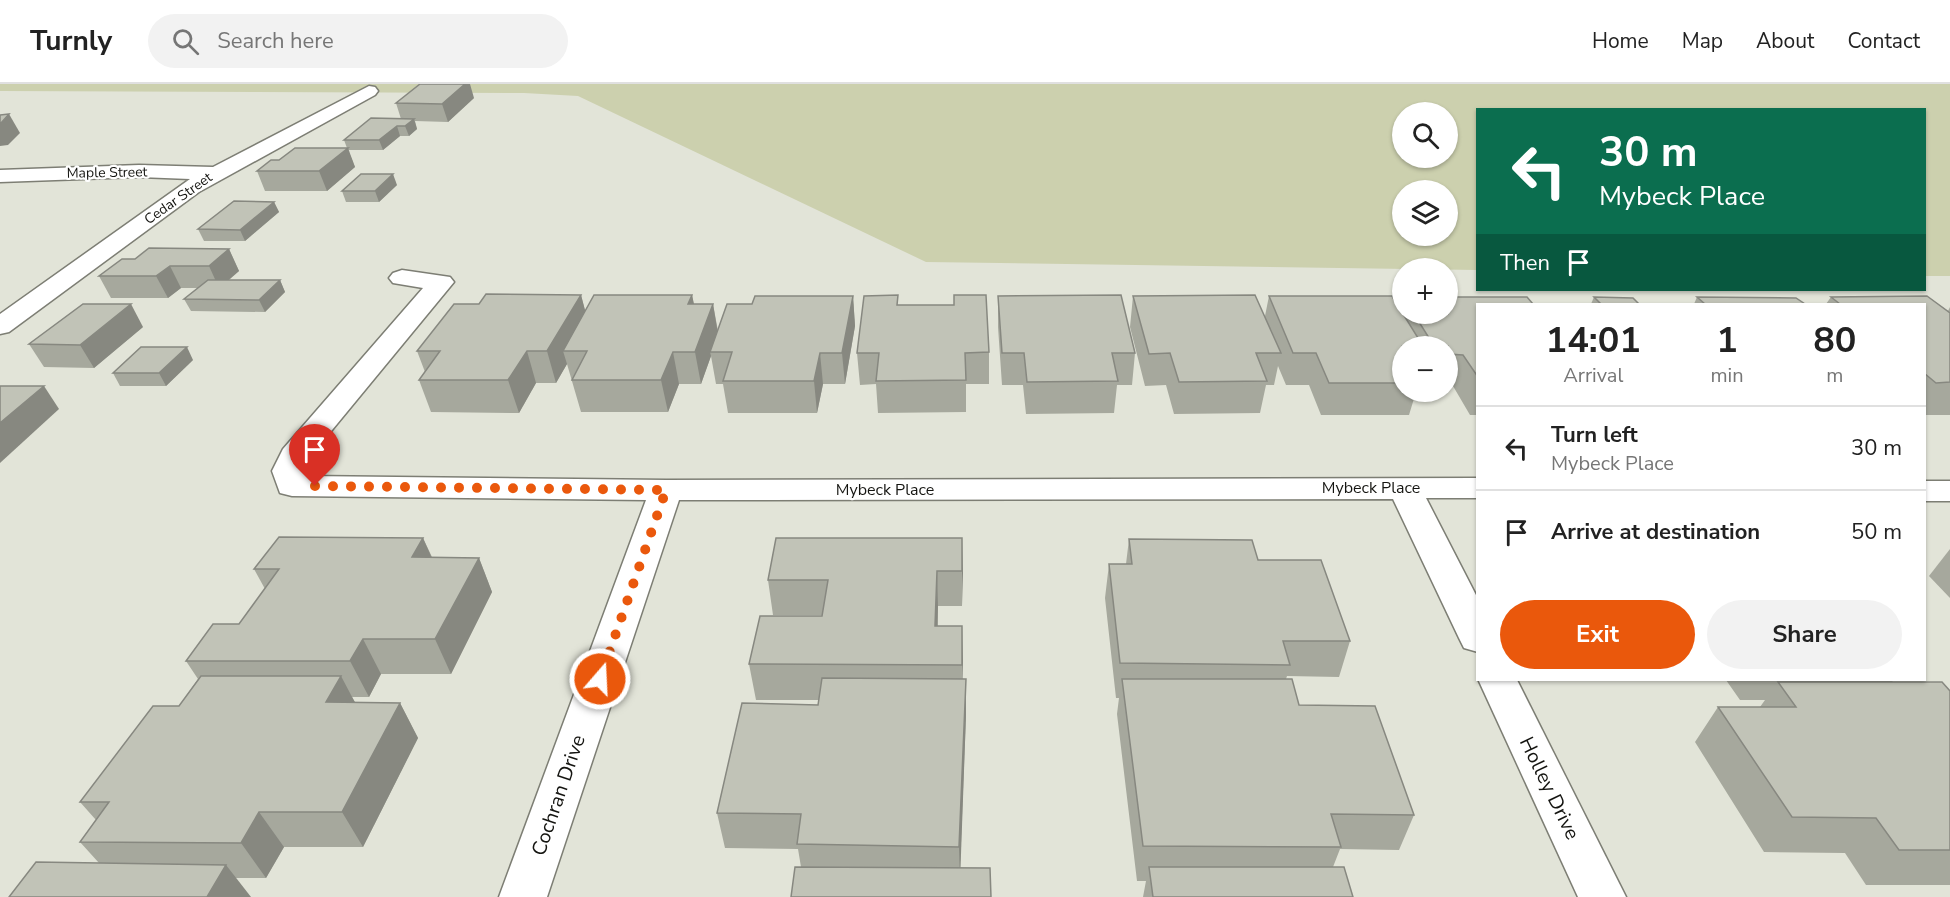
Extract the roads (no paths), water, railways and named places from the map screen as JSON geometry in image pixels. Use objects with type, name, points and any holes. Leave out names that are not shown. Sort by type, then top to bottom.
[{"type":"street","name":"Cedar Street","points":[[0,326],[215,173],[369,91]]},
{"type":"street","name":"Maple Street","points":[[0,176],[139,171],[215,173]]},
{"type":"street","name":"Mybeck Place","points":[[402,278],[441,282],[294,456],[288,471],[292,486],[666,490],[1476,488]]},
{"type":"street","points":[[1404,487],[1476,634]]},
{"type":"street","name":"Cochran Drive","points":[[523,897],[666,490]]},
{"type":"street","points":[[1926,491],[1950,491]]},
{"type":"street","name":"Holley Drive","points":[[1497,681],[1602,897]]}]
